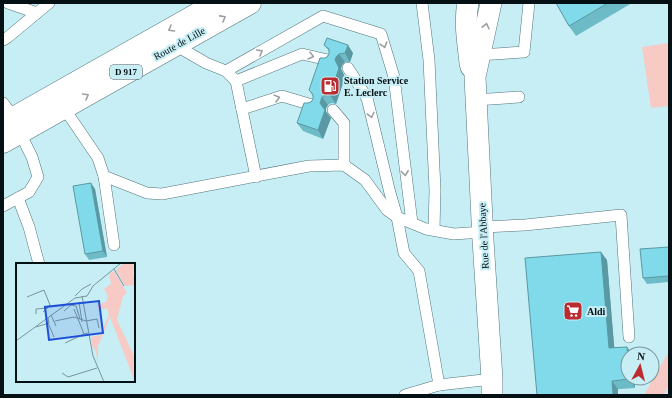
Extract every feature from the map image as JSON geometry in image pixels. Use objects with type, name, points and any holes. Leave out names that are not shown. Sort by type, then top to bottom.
[{"type":"main road","name":"Route de Lille","points":[[9,124],[217,3]]},
{"type":"main road","name":"Route de Lille","points":[[9,124],[64,108],[250,3]]},
{"type":"street","name":"Rue de l'Abbaye","points":[[468,3],[466,10],[466,29],[470,63],[475,77]]},
{"type":"street","name":"Rue de l'Abbaye","points":[[491,3],[475,77],[492,387]]},
{"type":"lane","points":[[8,3],[37,13]]},
{"type":"lane","points":[[3,40],[49,3]]},
{"type":"lane","points":[[422,3],[429,60],[435,190],[434,230]]},
{"type":"lane","points":[[479,55],[524,52],[529,3]]},
{"type":"lane","points":[[226,71],[323,16],[381,34],[394,77],[412,223]]},
{"type":"lane","points":[[175,45],[206,63],[226,71],[236,81],[249,149],[256,176]]},
{"type":"lane","points":[[236,81],[302,54],[328,60]]},
{"type":"lane","points":[[348,68],[367,98],[398,217],[404,253],[419,270],[439,385]]},
{"type":"lane","points":[[242,109],[282,96],[312,105]]},
{"type":"lane","points":[[476,100],[518,97]]},
{"type":"lane","points":[[64,108],[98,158],[104,176],[114,245]]},
{"type":"lane","points":[[333,110],[344,123],[344,164]]},
{"type":"lane","points":[[3,206],[29,192],[38,176],[32,157],[9,124]]},
{"type":"lane","points":[[104,176],[147,193],[162,194],[309,166],[344,164],[365,180],[387,210],[398,217],[426,229],[454,234],[525,225],[621,216],[630,337]]},
{"type":"lane","points":[[18,198],[29,227],[39,263]]},
{"type":"lane","points":[[405,395],[439,385],[492,387]]},
{"type":"shaded area","points":[[669,43],[669,106],[651,108],[642,47]]},
{"type":"shaded area","points":[[669,351],[669,385],[664,395],[644,395],[649,386],[660,386],[660,367]]},
{"type":"building","points":[[556,3],[608,3],[569,26]]},
{"type":"building","points":[[327,38],[348,45],[345,53],[339,54],[336,57],[335,60],[339,68],[330,95],[322,97],[320,103],[325,110],[318,130],[297,123],[304,103],[311,102],[313,99],[313,95],[309,90],[320,58],[325,58],[329,54],[329,49],[324,45]]},
{"type":"building","points":[[91,183],[103,251],[85,254],[73,186]]},
{"type":"building","points":[[669,247],[669,276],[643,278],[640,249]]},
{"type":"building","name":"Aldi","points":[[601,252],[609,348],[620,347],[620,380],[612,381],[613,395],[537,395],[525,258]]},
{"type":"place","name":"Station Service E. Leclerc","points":[[330,86]]},
{"type":"place","name":"Aldi","points":[[573,311]]}]
